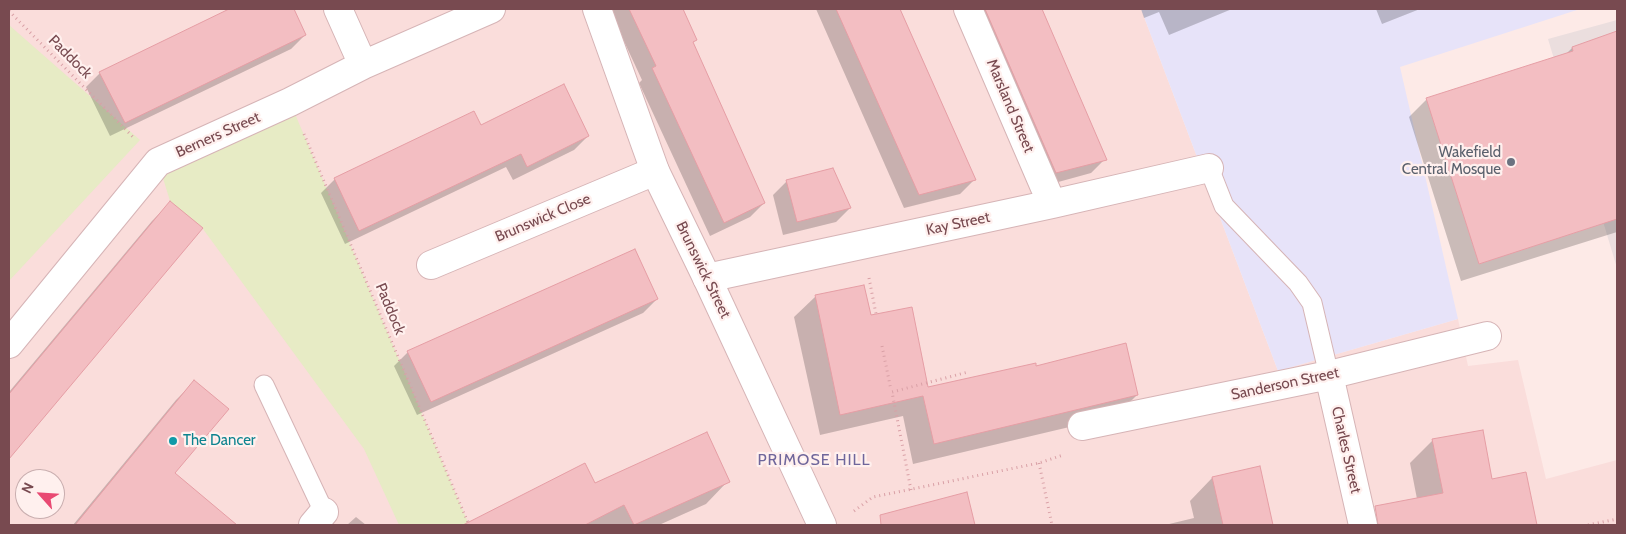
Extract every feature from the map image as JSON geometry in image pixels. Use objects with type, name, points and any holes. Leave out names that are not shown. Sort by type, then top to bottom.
[{"type":"street","points":[[338,9],[363,65]]},
{"type":"street","name":"Berners Street","points":[[9,344],[158,162],[290,102],[363,65],[491,9]]},
{"type":"street","name":"Brunswick Street","points":[[597,9],[655,171],[707,278],[820,524]]},
{"type":"street","name":"Marsland Street","points":[[968,9],[1052,204]]},
{"type":"street","name":"Kay Street","points":[[707,278],[1052,204],[1209,168]]},
{"type":"street","name":"Brunswick Close","points":[[431,265],[655,171]]},
{"type":"street","name":"Sanderson Street","points":[[1082,426],[1329,375],[1487,336]]},
{"type":"street","name":"Charles Street","points":[[1329,375],[1363,525]]},
{"type":"lane","points":[[1209,168],[1224,206],[1298,283],[1312,303],[1329,375]]},
{"type":"lane","points":[[264,385],[319,519]]},
{"type":"path","name":"Paddock","points":[[9,11],[158,162]]},
{"type":"path","name":"Paddock","points":[[290,102],[469,525]]},
{"type":"path","points":[[882,346],[891,390]]},
{"type":"path","points":[[911,490],[892,392],[968,372]]},
{"type":"path","points":[[849,514],[874,498],[1039,463],[1085,448],[1082,426]]},
{"type":"path","points":[[1039,463],[1052,525]]},
{"type":"path","points":[[1588,525],[1617,519]]},
{"type":"shaded area","points":[[9,9],[1141,9],[1278,371],[1458,319],[1468,366],[1518,360],[1546,479],[1617,460],[1617,525],[9,525]]},
{"type":"shaded area","points":[[1141,9],[1580,9],[1400,67],[1458,319],[1278,371]]},
{"type":"shaded area","points":[[1617,20],[1617,268],[1548,39]]},
{"type":"green space","points":[[9,25],[140,140],[9,281]]},
{"type":"green space","points":[[290,102],[469,525],[399,525],[364,449],[203,229],[170,201],[158,162]]},
{"type":"building","points":[[229,9],[294,9],[306,35],[125,123],[99,72]]},
{"type":"building","points":[[629,9],[683,9],[697,40],[693,42],[765,203],[724,223],[652,68],[656,66]]},
{"type":"building","points":[[836,9],[900,9],[976,180],[919,195]]},
{"type":"building","points":[[985,9],[1042,9],[1107,160],[1056,173]]},
{"type":"building","name":"Wakefield Central Mosque","points":[[1617,31],[1617,219],[1479,264],[1426,98],[1573,51],[1572,47]]},
{"type":"building","points":[[564,84],[589,136],[527,167],[521,154],[359,231],[334,178],[474,111],[481,125]]},
{"type":"building","points":[[833,168],[851,208],[797,222],[786,180]]},
{"type":"building","points":[[170,201],[203,228],[9,459],[9,394]]},
{"type":"building","points":[[635,249],[658,299],[431,402],[407,351]]},
{"type":"building","points":[[864,285],[871,315],[912,307],[928,387],[1036,363],[1036,366],[1126,343],[1138,395],[934,444],[923,396],[840,415],[815,295]]},
{"type":"building","name":"The Dancer","points":[[194,380],[229,409],[175,473],[237,525],[75,525]]},
{"type":"building","points":[[1483,430],[1492,479],[1526,472],[1537,525],[1378,525],[1375,506],[1443,493],[1432,439]]},
{"type":"building","points":[[707,432],[730,482],[634,525],[624,505],[585,525],[463,525],[585,463],[595,483]]},
{"type":"building","points":[[1260,466],[1273,525],[1223,525],[1212,477]]},
{"type":"building","points":[[967,492],[975,525],[881,525],[880,515]]},
{"type":"place","name":"Wakefield Central Mosque","points":[[1511,162]]},
{"type":"place","name":"The Dancer","points":[[173,441]]},
{"type":"district","name":"PRIMOSE HILL","points":[[814,460]]}]
